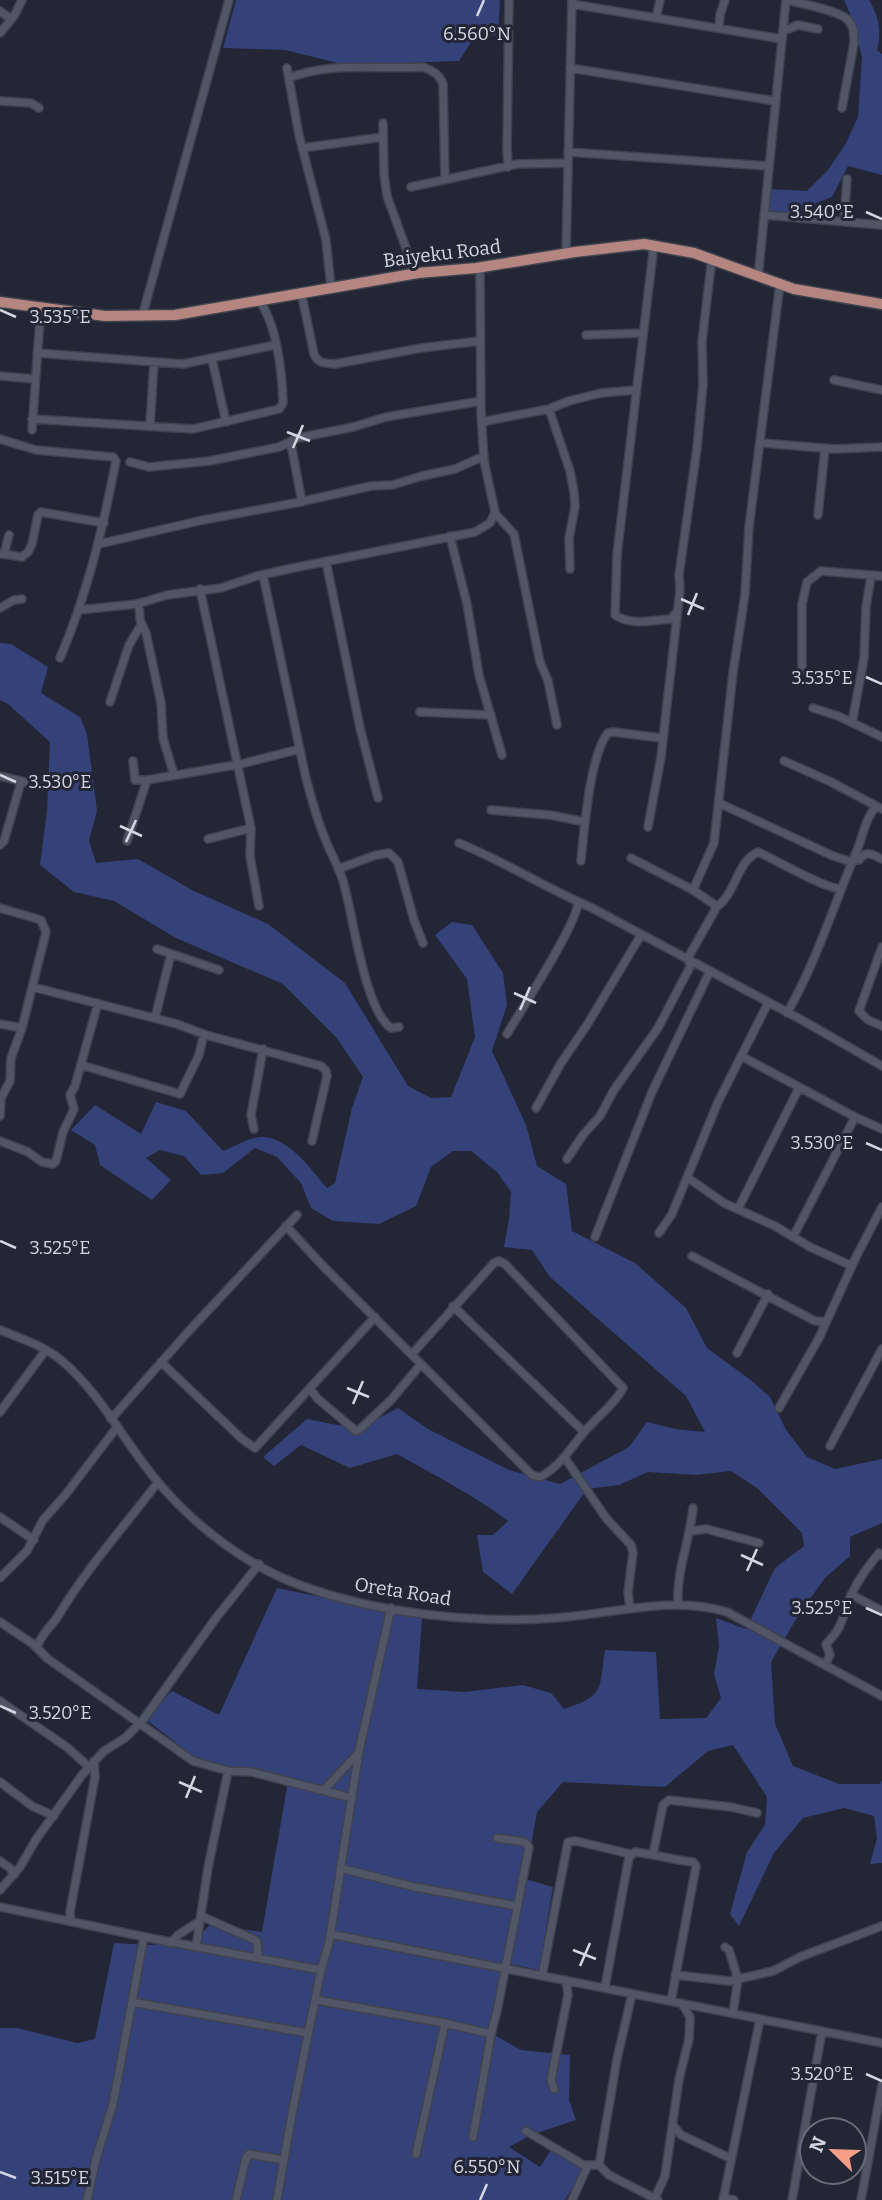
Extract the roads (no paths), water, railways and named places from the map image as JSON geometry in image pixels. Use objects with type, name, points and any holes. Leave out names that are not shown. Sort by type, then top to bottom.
[{"type":"main road","name":"Baiyeku Road","points":[[0,302],[105,316],[175,315],[415,273],[654,244],[712,258],[780,284],[882,304]]},
{"type":"street","points":[[0,33],[22,0]]},
{"type":"street","points":[[142,317],[229,0]]},
{"type":"street","points":[[509,0],[509,167]]},
{"type":"street","points":[[656,18],[660,0]]},
{"type":"street","points":[[719,27],[724,0]]},
{"type":"street","points":[[758,277],[787,0],[842,16],[850,22],[854,43],[842,107]]},
{"type":"street","points":[[566,253],[572,2],[656,18],[782,35],[803,24],[818,29]]},
{"type":"street","points":[[0,11],[11,19]]},
{"type":"street","points":[[289,78],[297,74],[345,68],[423,67],[439,76],[443,84],[445,179]]},
{"type":"street","points":[[288,68],[302,148],[326,240],[331,287]]},
{"type":"street","points":[[570,68],[775,101]]},
{"type":"street","points":[[0,101],[31,103],[38,108]]},
{"type":"street","points":[[383,123],[387,196],[415,273]]},
{"type":"street","points":[[302,148],[383,137]]},
{"type":"street","points":[[568,152],[769,166]]},
{"type":"street","points":[[411,187],[529,163],[568,163]]},
{"type":"street","points":[[844,222],[847,179]]},
{"type":"street","points":[[764,215],[882,225]]},
{"type":"street","points":[[654,244],[616,568],[615,615],[631,621],[674,618]]},
{"type":"street","points":[[648,827],[661,757],[674,618],[680,590],[679,575],[696,457],[703,384],[702,341],[712,258]]},
{"type":"street","points":[[480,267],[481,401],[485,465],[495,513],[514,534],[539,656],[548,681],[557,725]]},
{"type":"street","points":[[693,890],[713,849],[745,594],[749,527],[780,284]]},
{"type":"street","points":[[301,292],[314,354],[322,363],[335,364],[421,348],[480,341]]},
{"type":"street","points":[[266,309],[269,297]]},
{"type":"street","points":[[32,419],[193,429],[282,406],[283,387],[275,345],[266,309],[258,299]]},
{"type":"street","points":[[32,429],[41,307]]},
{"type":"street","points":[[586,335],[643,333]]},
{"type":"street","points":[[37,353],[183,365],[275,345]]},
{"type":"street","points":[[212,359],[226,422]]},
{"type":"street","points":[[150,425],[154,363]]},
{"type":"street","points":[[0,376],[35,379]]},
{"type":"street","points":[[834,380],[882,390]]},
{"type":"street","points":[[483,422],[549,410],[569,401],[601,393],[636,390]]},
{"type":"street","points":[[130,462],[149,467],[209,461],[371,423],[386,417],[481,401]]},
{"type":"street","points":[[549,410],[574,492],[575,507],[569,537],[570,569]]},
{"type":"street","points":[[0,439],[36,450],[115,458],[99,544],[60,658]]},
{"type":"street","points":[[290,443],[302,502]]},
{"type":"street","points":[[761,443],[825,448],[882,447]]},
{"type":"street","points":[[818,515],[825,448]]},
{"type":"street","points":[[99,544],[371,486],[392,485],[422,475],[455,469],[484,456]]},
{"type":"street","points":[[476,461],[485,465]]},
{"type":"street","points":[[9,535],[2,554],[22,557],[28,552],[41,512],[104,523]]},
{"type":"street","points":[[78,610],[139,603],[200,589],[221,588],[263,575],[482,529],[490,523],[495,513]]},
{"type":"street","points":[[450,536],[467,604],[476,661],[502,755]]},
{"type":"street","points":[[326,561],[360,728],[379,798]]},
{"type":"street","points":[[802,672],[803,594],[807,582],[821,571],[882,576]]},
{"type":"street","points":[[263,575],[313,806],[338,869],[353,921],[360,963],[369,991],[385,1024],[391,1028],[399,1027]]},
{"type":"street","points":[[852,723],[864,658],[866,607],[871,576]]},
{"type":"street","points":[[200,589],[251,828],[250,856],[259,906]]},
{"type":"street","points":[[0,608],[22,599]]},
{"type":"street","points":[[139,603],[141,625],[146,633],[156,678],[163,738],[174,775]]},
{"type":"street","points":[[110,702],[129,645],[141,625]]},
{"type":"street","points":[[813,708],[882,737]]},
{"type":"street","points":[[420,712],[491,715]]},
{"type":"street","points":[[843,719],[853,714]]},
{"type":"street","points":[[581,861],[596,755],[606,736],[613,732],[662,738]]},
{"type":"street","points":[[133,761],[135,780],[147,780],[238,765],[300,749]]},
{"type":"street","points":[[784,761],[879,808],[865,822],[853,861],[817,951],[787,1013]]},
{"type":"street","points":[[0,776],[42,786]]},
{"type":"street","points":[[127,841],[147,780]]},
{"type":"street","points":[[0,845],[4,841],[21,782]]},
{"type":"street","points":[[719,803],[833,856],[853,861],[859,860],[864,853],[869,853],[882,859]]},
{"type":"street","points":[[491,810],[550,815],[585,822]]},
{"type":"street","points":[[208,839],[251,828]]},
{"type":"street","points":[[459,843],[489,855],[525,877],[710,971],[882,1066]]},
{"type":"street","points":[[567,1159],[600,1116],[614,1090],[658,1028],[715,908],[722,904],[747,860],[758,852],[778,864],[820,881],[831,889],[840,888]]},
{"type":"street","points":[[338,869],[389,853],[398,862],[414,920],[424,943]]},
{"type":"street","points":[[631,858],[693,890],[712,902],[715,908]]},
{"type":"street","points":[[507,1034],[581,906]]},
{"type":"street","points":[[0,908],[13,910],[43,922],[45,938],[22,1028],[11,1058],[10,1081],[2,1094],[0,1116]]},
{"type":"street","points":[[536,1108],[641,935]]},
{"type":"street","points":[[882,947],[859,1011],[868,1020],[882,1026]]},
{"type":"street","points":[[157,950],[219,970]]},
{"type":"street","points":[[155,1018],[171,954]]},
{"type":"street","points":[[595,1237],[652,1092],[710,971]]},
{"type":"street","points":[[33,987],[155,1018],[321,1066],[326,1071],[312,1141]]},
{"type":"street","points":[[0,1141],[28,1152],[42,1162],[53,1164],[60,1150],[63,1132],[73,1112],[69,1095],[75,1086],[99,1003]]},
{"type":"street","points":[[659,1233],[688,1178],[718,1102],[768,1003]]},
{"type":"street","points":[[0,1024],[22,1028]]},
{"type":"street","points":[[81,1065],[180,1094],[200,1055],[204,1034]]},
{"type":"street","points":[[254,1129],[251,1122],[252,1105],[263,1049]]},
{"type":"street","points":[[741,1056],[882,1129]]},
{"type":"street","points":[[738,1209],[799,1088]]},
{"type":"street","points":[[793,1237],[855,1117]]},
{"type":"street","points":[[688,1178],[713,1197],[852,1266]]},
{"type":"street","points":[[779,1408],[819,1338],[882,1207]]},
{"type":"street","points":[[111,1419],[297,1215]]},
{"type":"street","points":[[286,1226],[421,1364],[532,1475],[540,1477],[565,1458],[584,1432],[622,1392],[623,1386],[505,1264],[499,1261],[453,1306],[412,1354]]},
{"type":"street","points":[[692,1256],[815,1321],[825,1322]]},
{"type":"street","points":[[737,1353],[768,1294]]},
{"type":"street","points":[[453,1306],[584,1432]]},
{"type":"street","points":[[161,1362],[252,1448],[260,1446],[375,1317]]},
{"type":"street","name":"Oreta Road","points":[[0,1330],[60,1359],[86,1385],[158,1482],[187,1514],[219,1540],[298,1585],[391,1608],[480,1619],[555,1618],[678,1604],[711,1607],[727,1612],[882,1696]]},
{"type":"street","points":[[830,1446],[882,1349]]},
{"type":"street","points":[[0,1412],[45,1350]]},
{"type":"street","points":[[310,1389],[351,1428],[359,1430],[391,1400],[421,1364]]},
{"type":"street","points":[[302,1398],[318,1399]]},
{"type":"street","points":[[0,1578],[27,1551],[43,1520],[117,1427]]},
{"type":"street","points":[[565,1458],[606,1518],[631,1545],[634,1553],[628,1592],[630,1609]]},
{"type":"street","points":[[37,1647],[40,1638],[57,1618],[77,1584],[158,1482]]},
{"type":"street","points":[[678,1604],[678,1587],[691,1531],[693,1508]]},
{"type":"street","points":[[0,1517],[34,1540]]},
{"type":"street","points":[[691,1531],[706,1529],[759,1543]]},
{"type":"street","points":[[825,1665],[830,1655],[826,1644],[839,1631],[852,1595],[868,1564],[879,1553],[882,1555]]},
{"type":"street","points":[[0,1890],[92,1764],[140,1723],[259,1564]]},
{"type":"street","points":[[852,1595],[882,1611]]},
{"type":"street","points":[[276,2200],[330,1934],[359,1751],[391,1608]]},
{"type":"street","points":[[0,1622],[193,1761],[228,1771],[253,1772],[352,1798]]},
{"type":"street","points":[[0,1700],[92,1764],[96,1771],[70,1912],[71,1922]]},
{"type":"street","points":[[325,1789],[359,1751]]},
{"type":"street","points":[[348,1762],[357,1765]]},
{"type":"street","points":[[196,1947],[208,1868],[228,1771]]},
{"type":"street","points":[[0,1782],[32,1805],[54,1816]]},
{"type":"street","points":[[653,1854],[663,1805],[668,1800],[757,1812]]},
{"type":"street","points":[[473,2137],[528,1844],[497,1838]]},
{"type":"street","points":[[542,1976],[568,1842],[576,1841],[630,1854],[653,1854],[696,1866],[671,2001]]},
{"type":"street","points":[[642,1853],[654,1841]]},
{"type":"street","points":[[605,1987],[630,1854]]},
{"type":"street","points":[[0,1861],[14,1871]]},
{"type":"street","points":[[340,1868],[415,1887],[517,1906]]},
{"type":"street","points":[[0,1907],[321,1970]]},
{"type":"street","points":[[172,1942],[200,1919]]},
{"type":"street","points":[[200,1919],[255,1940],[258,1958]]},
{"type":"street","points":[[675,1975],[720,1980],[773,1971],[800,1956],[882,1926]]},
{"type":"street","points":[[330,1934],[882,2043]]},
{"type":"street","points":[[88,2200],[96,2159],[113,2104],[144,1937]]},
{"type":"street","points":[[725,1947],[729,1950],[737,1979],[733,2013]]},
{"type":"street","points":[[554,2089],[551,2080],[568,1995],[566,1980]]},
{"type":"street","points":[[599,2165],[617,2059],[632,1994]]},
{"type":"street","points":[[316,2000],[491,2034]]},
{"type":"street","points":[[132,2002],[308,2033]]},
{"type":"street","points":[[681,2003],[690,2017]]},
{"type":"street","points":[[572,2200],[587,2167],[591,2164],[599,2165],[609,2175],[657,2199],[665,2176],[679,2079],[689,2039],[690,2017],[695,2006]]},
{"type":"street","points":[[734,2200],[723,2199],[760,2019]]},
{"type":"street","points":[[416,2154],[445,2023]]},
{"type":"street","points":[[792,2200],[822,2031]]},
{"type":"street","points":[[861,2200],[882,2085]]},
{"type":"street","points":[[673,2125],[681,2136],[730,2158]]},
{"type":"street","points":[[526,2130],[587,2167]]},
{"type":"street","points":[[236,2200],[249,2154],[284,2161]]}]
